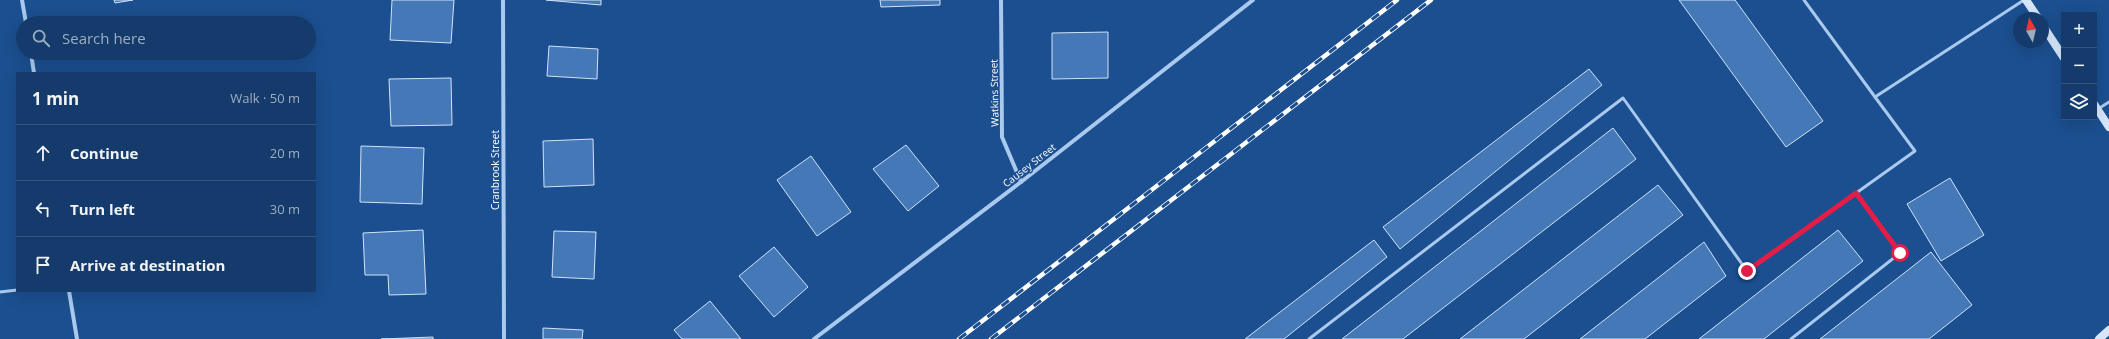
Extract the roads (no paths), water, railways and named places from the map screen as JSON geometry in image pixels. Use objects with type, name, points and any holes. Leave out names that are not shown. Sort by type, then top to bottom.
[{"type":"main road","points":[[2025,0],[2034,12]]},
{"type":"main road","points":[[2049,35],[2061,53]]},
{"type":"main road","points":[[2097,109],[2109,127]]},
{"type":"main road","points":[[2099,339],[2109,330]]},
{"type":"street","points":[[22,0],[25,16]]},
{"type":"street","name":"Cranbrook Street","points":[[503,0],[504,339]]},
{"type":"street","name":"Watkins Street","points":[[1001,0],[1002,137],[1021,182]]},
{"type":"street","name":"Causey Street","points":[[814,339],[1021,182],[1253,0]]},
{"type":"street","points":[[32,60],[34,72]]},
{"type":"street","points":[[69,292],[77,339]]},
{"type":"lane","points":[[1309,339],[1623,98],[1747,271],[1915,151],[1804,0]]},
{"type":"lane","points":[[1876,97],[2025,0]]},
{"type":"lane","points":[[2097,107],[2109,102]]},
{"type":"lane","points":[[1790,339],[1900,253],[1856,193]]},
{"type":"lane","points":[[0,292],[16,290]]},
{"type":"railway","points":[[959,339],[1397,0]]},
{"type":"railway","points":[[991,339],[1431,0]]}]
